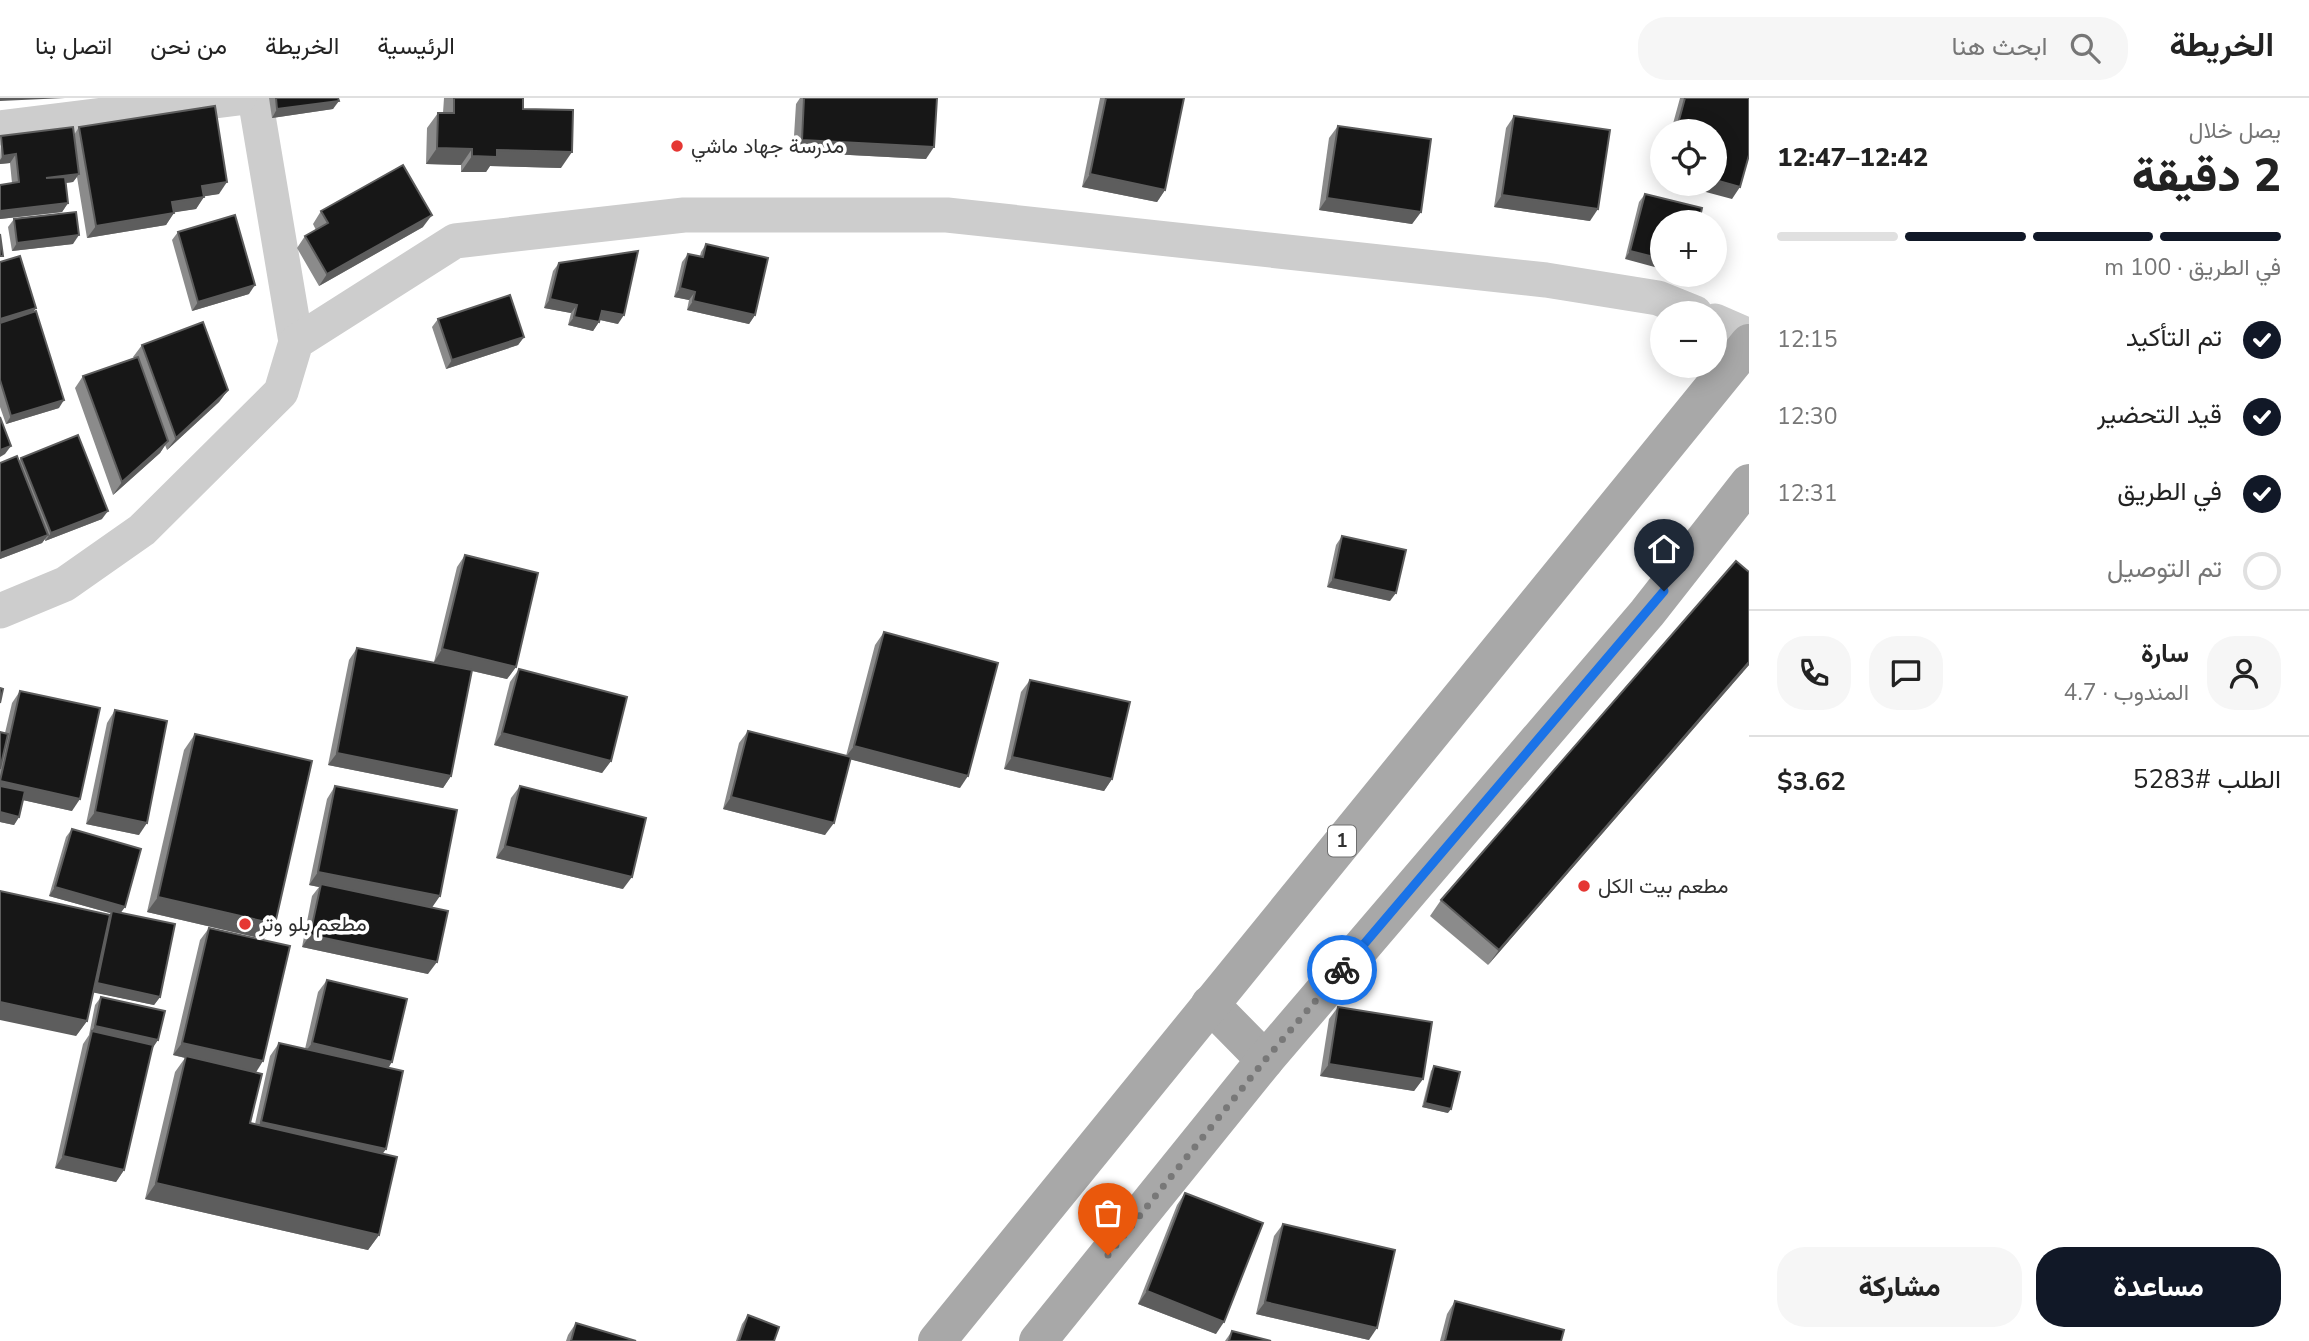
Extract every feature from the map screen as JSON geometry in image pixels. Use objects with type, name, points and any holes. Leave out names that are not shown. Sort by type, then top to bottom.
[{"type":"main road","name":"1","points":[[937,1341],[1749,343]]},
{"type":"main road","points":[[1038,1341],[1265,1060],[1647,613],[1749,483]]},
{"type":"main road","points":[[1210,1004],[1265,1060]]},
{"type":"street","points":[[0,128],[239,98]]},
{"type":"street","points":[[0,611],[65,584],[142,530],[281,392],[296,342],[255,98]]},
{"type":"street","points":[[296,342],[455,241],[684,215],[947,215],[1546,280],[1665,301]]},
{"type":"street","points":[[1727,326],[1749,336]]},
{"type":"building","points":[[276,98],[338,98],[339,101],[277,109]]},
{"type":"building","points":[[454,98],[523,98],[523,109],[573,110],[572,152],[497,150],[497,157],[472,156],[472,149],[437,148],[438,113],[454,113]]},
{"type":"building","points":[[804,98],[937,98],[934,147],[802,140]]},
{"type":"building","points":[[1106,98],[1184,98],[1165,190],[1090,174]]},
{"type":"building","points":[[1685,98],[1749,98],[1749,155],[1740,187],[1727,183],[1727,119],[1679,119]]},
{"type":"building","points":[[215,106],[227,182],[202,186],[204,197],[172,202],[174,213],[96,226],[79,127]]},
{"type":"building","points":[[1514,116],[1610,130],[1598,209],[1502,195]]},
{"type":"building","points":[[1338,126],[1431,139],[1421,212],[1327,198]]},
{"type":"building","points":[[73,127],[79,174],[46,178],[65,177],[68,203],[0,211],[0,185],[19,182],[16,154],[3,156],[1,136]]},
{"type":"building","points":[[403,165],[432,215],[327,274],[305,236],[328,223],[321,211]]},
{"type":"building","points":[[1645,194],[1702,208],[1650,210],[1650,256],[1630,251]]},
{"type":"building","points":[[76,212],[79,235],[17,243],[14,219]]},
{"type":"building","points":[[235,215],[255,285],[198,302],[178,232]]},
{"type":"building","points":[[0,234],[3,256],[0,256]]},
{"type":"building","points":[[706,244],[768,258],[755,315],[693,301],[695,292],[680,288],[688,254],[703,257]]},
{"type":"building","points":[[638,251],[624,315],[602,311],[599,322],[574,317],[577,305],[550,299],[559,263]]},
{"type":"building","points":[[20,256],[36,308],[0,319],[0,262]]},
{"type":"building","points":[[510,295],[524,337],[452,360],[438,319]]},
{"type":"building","points":[[36,311],[64,400],[11,416],[0,380],[0,323]]},
{"type":"building","points":[[203,322],[228,390],[176,438],[142,345]]},
{"type":"building","points":[[138,357],[168,441],[122,482],[83,376]]},
{"type":"building","points":[[0,417],[11,446],[0,450]]},
{"type":"building","points":[[78,435],[108,511],[51,533],[21,458]]},
{"type":"building","points":[[17,456],[48,535],[0,553],[0,463]]},
{"type":"building","points":[[1342,536],[1406,550],[1396,593],[1333,579]]},
{"type":"building","points":[[465,555],[538,573],[516,667],[442,649]]},
{"type":"building","points":[[1736,561],[1749,572],[1749,662],[1499,950],[1441,900]]},
{"type":"building","points":[[884,632],[998,663],[968,776],[854,746]]},
{"type":"building","points":[[357,648],[472,670],[451,776],[337,753]]},
{"type":"building","points":[[519,669],[627,697],[611,761],[502,733]]},
{"type":"building","points":[[1030,680],[1130,702],[1112,779],[1012,757]]},
{"type":"building","points":[[20,691],[100,708],[80,799],[0,781]]},
{"type":"building","points":[[115,710],[167,721],[147,823],[95,812]]},
{"type":"building","points":[[748,731],[851,757],[834,823],[731,797]]},
{"type":"building","points":[[0,732],[8,734],[0,769]]},
{"type":"building","points":[[195,734],[312,761],[275,924],[158,897]]},
{"type":"building","points":[[0,786],[25,791],[19,817],[0,812]]},
{"type":"building","points":[[335,786],[457,810],[440,896],[318,872]]},
{"type":"building","points":[[520,786],[646,818],[632,877],[505,846]]},
{"type":"building","points":[[72,829],[141,849],[125,907],[55,887]]},
{"type":"building","points":[[321,884],[448,911],[437,962],[310,935]]},
{"type":"building","points":[[0,891],[110,915],[87,1021],[0,1002]]},
{"type":"building","points":[[112,911],[175,924],[160,997],[97,983]]},
{"type":"building","points":[[209,928],[290,946],[263,1061],[182,1043]]},
{"type":"building","points":[[327,980],[407,999],[392,1062],[312,1043]]},
{"type":"building","points":[[101,997],[165,1011],[158,1040],[95,1026]]},
{"type":"building","points":[[1338,1007],[1432,1022],[1423,1079],[1329,1064]]},
{"type":"building","points":[[92,1031],[153,1045],[124,1170],[63,1156]]},
{"type":"building","points":[[279,1043],[403,1071],[386,1149],[261,1122]]},
{"type":"building","points":[[186,1056],[262,1074],[250,1123],[397,1157],[379,1235],[156,1183]]},
{"type":"building","points":[[1434,1066],[1460,1072],[1451,1109],[1425,1103]]},
{"type":"building","points":[[1185,1193],[1263,1223],[1224,1322],[1147,1291]]},
{"type":"building","points":[[1283,1224],[1395,1250],[1377,1328],[1265,1302]]},
{"type":"building","points":[[1455,1301],[1564,1330],[1561,1341],[1445,1341]]},
{"type":"building","points":[[748,1315],[779,1327],[774,1341],[739,1341]]},
{"type":"building","points":[[576,1323],[636,1341],[571,1341]]},
{"type":"building","points":[[1232,1331],[1271,1341],[1229,1341]]},
{"type":"way so far","points":[[1108,1255],[1265,1060],[1342,970]]},
{"type":"place","name":"مدرسة جهاد ماشي","points":[[677,146]]},
{"type":"place","name":"مطعم بيت الكل","points":[[1584,886]]},
{"type":"place","name":"مطعم بلو وتر","points":[[245,924]]},
{"type":"route","points":[[1342,970],[1664,591]]}]
